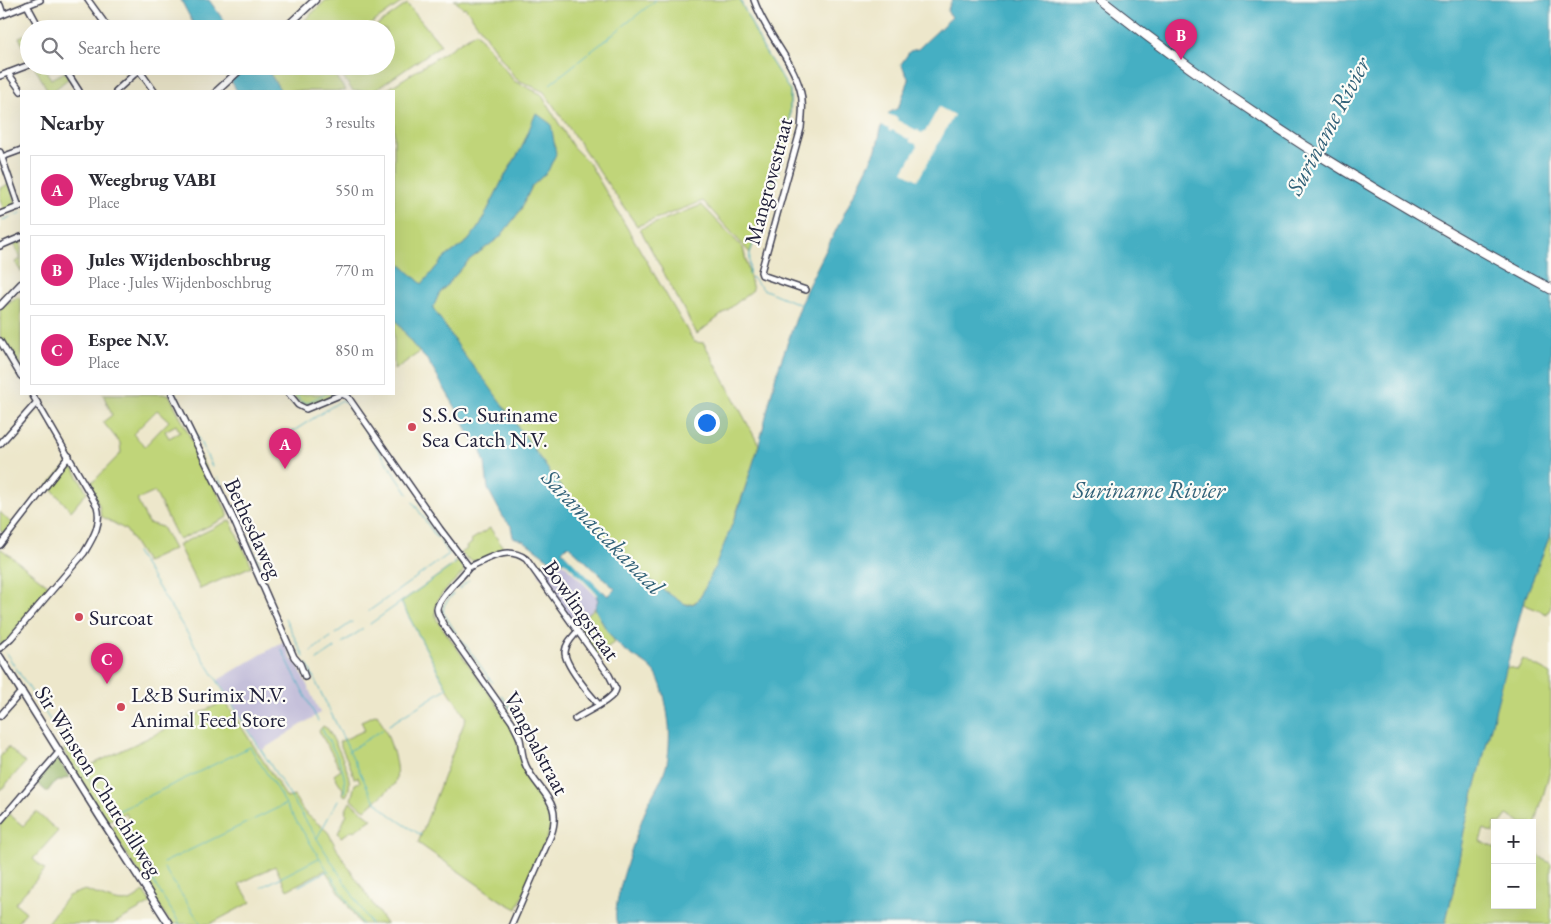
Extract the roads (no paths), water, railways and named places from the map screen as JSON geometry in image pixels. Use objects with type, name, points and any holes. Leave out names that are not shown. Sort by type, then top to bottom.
[{"type":"main road","points":[[1101,0],[1168,51],[1323,158],[1427,221],[1551,289]]},
{"type":"street","points":[[0,6],[2,15],[40,0]]},
{"type":"street","points":[[88,0],[102,20]]},
{"type":"street","points":[[294,20],[315,0]]},
{"type":"street","name":"Mangrovestraat","points":[[754,0],[759,17],[795,75],[801,91],[803,109],[801,128],[761,272],[764,276],[806,290]]},
{"type":"street","points":[[27,5],[35,20]]},
{"type":"street","points":[[0,76],[20,68]]},
{"type":"street","points":[[8,72],[20,90]]},
{"type":"street","points":[[69,75],[78,90]]},
{"type":"street","points":[[117,90],[131,75]]},
{"type":"street","points":[[142,75],[153,90]]},
{"type":"street","points":[[218,90],[234,75]]},
{"type":"street","points":[[0,214],[20,207],[1,154],[20,150]]},
{"type":"street","points":[[0,246],[20,237]]},
{"type":"street","points":[[0,306],[20,285]]},
{"type":"street","points":[[0,341],[20,374]]},
{"type":"street","points":[[0,648],[11,638],[84,553],[96,531],[99,514],[97,506],[33,395]]},
{"type":"street","name":"Bethesdaweg","points":[[172,395],[232,516],[294,657],[300,664],[305,677]]},
{"type":"street","points":[[290,395],[298,405],[306,409],[340,395]]},
{"type":"street","points":[[346,395],[440,530],[469,567]]},
{"type":"street","points":[[0,444],[37,402]]},
{"type":"street","points":[[0,545],[69,456]]},
{"type":"street","name":"Bowlingstraat","points":[[469,567],[504,553],[514,552],[519,554],[531,565],[609,675],[616,689],[615,693],[575,719]]},
{"type":"street","name":"Vangbalstraat","points":[[469,567],[441,599],[438,615],[512,722],[520,739],[527,767],[551,803],[555,818],[551,835],[512,924]]},
{"type":"street","points":[[577,632],[567,645],[566,658],[578,678],[599,705]]},
{"type":"street","name":"Sir Winston Churchillweg","points":[[0,657],[168,924]]},
{"type":"street","points":[[0,716],[22,691]]},
{"type":"street","points":[[0,821],[59,752]]},
{"type":"water","points":[[181,0],[209,0],[223,20],[191,20]]},
{"type":"water","name":"Suriname Rivier","points":[[952,0],[1551,0],[1551,533],[1523,604],[1464,831],[1445,924],[617,924],[617,901],[626,865],[644,814],[667,762],[669,725],[661,686],[653,670],[616,642],[604,626],[595,608],[598,600],[596,596],[603,591],[608,596],[615,589],[568,545],[562,551],[569,559],[561,562],[555,555],[550,560],[524,541],[513,537],[511,526],[503,517],[488,489],[485,463],[480,449],[471,438],[460,415],[428,361],[413,345],[395,318],[395,257],[399,263],[422,284],[444,258],[468,241],[480,225],[504,177],[521,149],[536,113],[551,124],[556,154],[548,171],[532,186],[520,211],[500,237],[469,260],[439,294],[433,308],[467,359],[487,383],[562,489],[605,539],[624,559],[655,584],[681,602],[688,605],[695,603],[701,596],[715,567],[739,507],[759,445],[776,375],[806,290],[876,150],[882,125],[887,114],[898,108],[909,80],[901,64],[910,51],[918,49],[952,17],[947,11]]},
{"type":"water","points":[[236,75],[271,75],[280,90],[236,90],[231,81]]},
{"type":"waterway","points":[[550,84],[656,0]]},
{"type":"waterway","points":[[740,0],[764,50],[790,91],[790,136],[750,253],[749,275],[763,289],[801,305]]},
{"type":"waterway","points":[[0,221],[20,213]]},
{"type":"waterway","points":[[176,395],[212,466]]},
{"type":"waterway","points":[[297,395],[301,402],[307,403],[323,395]]},
{"type":"waterway","points":[[281,439],[342,400],[349,406],[408,494]]},
{"type":"waterway","points":[[218,478],[261,567]]},
{"type":"waterway","points":[[413,502],[437,538]]},
{"type":"waterway","points":[[440,541],[448,553]]},
{"type":"waterway","points":[[136,552],[371,924]]},
{"type":"waterway","points":[[369,611],[449,554]]},
{"type":"waterway","points":[[563,556],[606,599]]},
{"type":"waterway","points":[[401,602],[455,564],[454,562]]},
{"type":"waterway","points":[[459,589],[469,580]]},
{"type":"waterway","points":[[453,594],[444,605],[443,612],[456,633]]},
{"type":"waterway","points":[[370,624],[401,602],[447,688],[389,725]]},
{"type":"waterway","points":[[285,618],[304,657]]},
{"type":"waterway","points":[[335,634],[352,622]]},
{"type":"waterway","points":[[342,643],[363,629]]},
{"type":"waterway","points":[[311,651],[331,637]]},
{"type":"waterway","points":[[461,639],[492,682]]},
{"type":"waterway","points":[[317,660],[335,648]]},
{"type":"waterway","points":[[282,650],[318,721]]},
{"type":"waterway","points":[[6,653],[119,825]]},
{"type":"waterway","points":[[307,664],[371,795],[400,822],[421,835]]},
{"type":"waterway","points":[[501,695],[523,726],[531,754]]},
{"type":"waterway","points":[[322,729],[342,768],[345,785],[344,793]]},
{"type":"waterway","points":[[349,751],[382,730]]},
{"type":"waterway","points":[[112,814],[250,747],[286,804],[163,863]]},
{"type":"waterway","points":[[317,838],[338,800]]},
{"type":"waterway","points":[[286,805],[362,924]]},
{"type":"waterway","points":[[122,832],[180,924]]},
{"type":"waterway","points":[[262,887],[319,858]]},
{"type":"waterway","points":[[164,868],[201,924]]},
{"type":"waterway","points":[[299,886],[327,871]]},
{"type":"place","name":"Jules Wijdenboschbrug","points":[[1181,60]]},
{"type":"place","name":"S.S.C. Suriname Sea Catch N.V.","points":[[412,427]]},
{"type":"place","name":"Weegbrug VABI","points":[[285,469]]},
{"type":"place","name":"Surcoat","points":[[79,617]]},
{"type":"place","name":"Espee N.V.","points":[[107,684]]},
{"type":"place","name":"L&B Surimix N.V. Animal Feed Store","points":[[121,707]]},
{"type":"water label","name":"Saramaccakanaal","points":[[603,532]]}]
